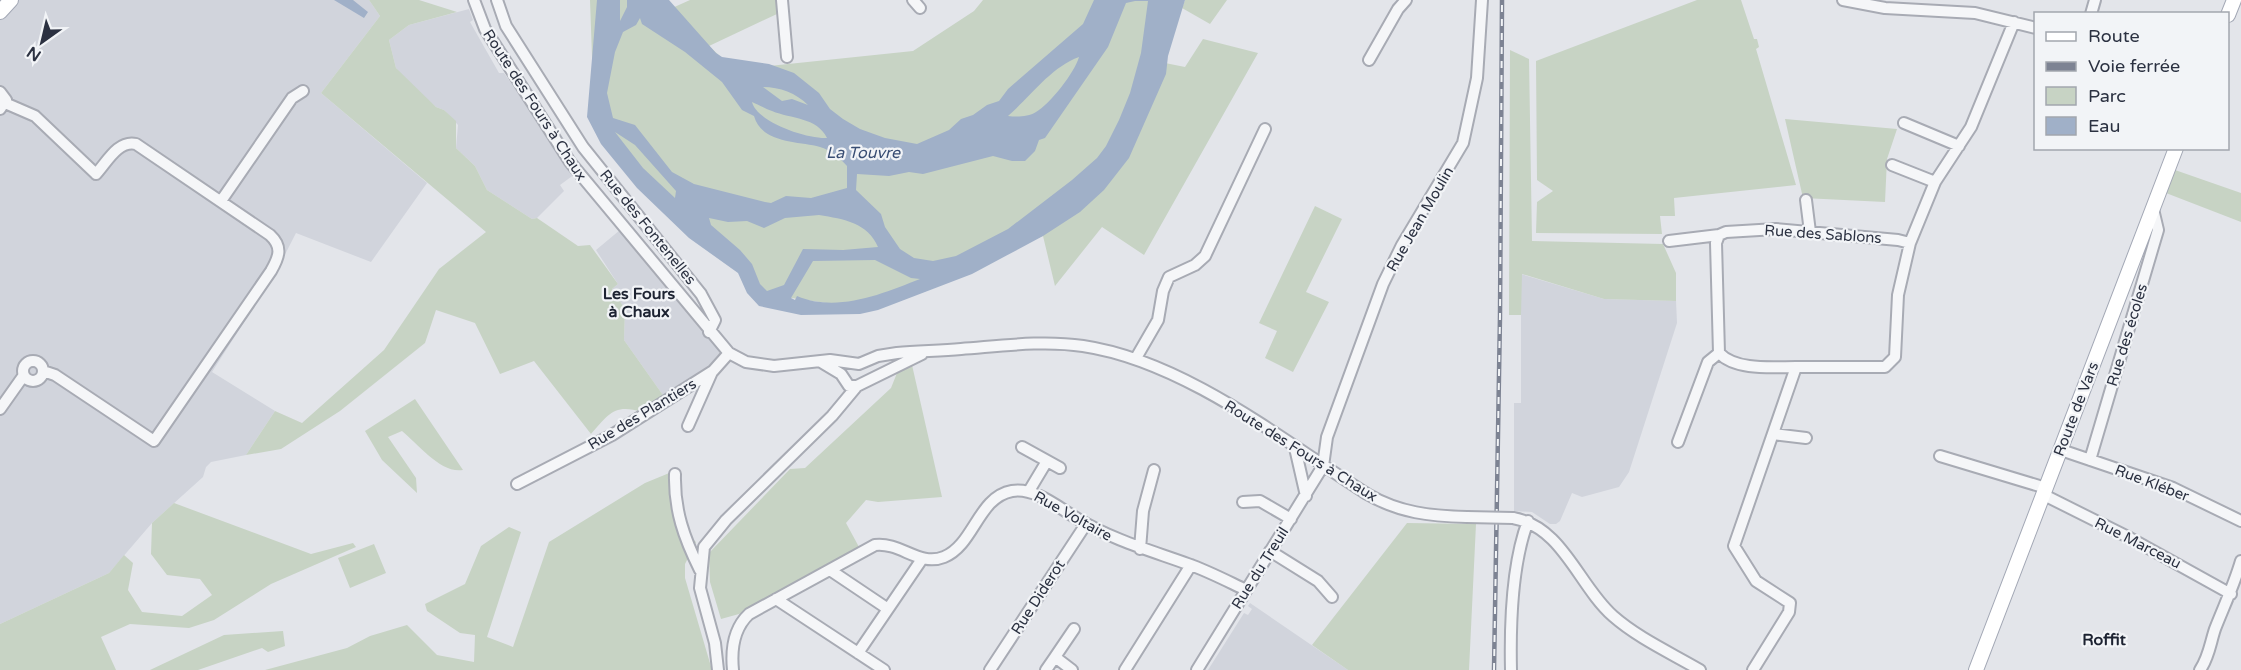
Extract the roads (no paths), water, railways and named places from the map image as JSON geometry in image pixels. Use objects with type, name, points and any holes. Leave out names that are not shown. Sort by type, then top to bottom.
[{"type":"main road","points":[[0,12],[11,0]]},
{"type":"main road","name":"Route de Vars","points":[[1976,670],[2175,150]]},
{"type":"street","name":"Route des Fours à Chaux","points":[[474,0],[481,21],[494,44],[570,162],[709,332],[729,353],[760,365],[821,362],[851,378],[925,352]]},
{"type":"street","name":"Rue des Fontenelles","points":[[497,0],[506,26],[583,147],[701,294],[715,320],[709,332]]},
{"type":"street","points":[[782,0],[787,57]]},
{"type":"street","points":[[1370,60],[1398,9],[1406,0]]},
{"type":"street","name":"Rue Jean Moulin","points":[[1323,466],[1328,434],[1383,284],[1402,244],[1463,143],[1477,78],[1482,0]]},
{"type":"street","points":[[1843,0],[1885,8],[1975,13],[2034,27]]},
{"type":"street","points":[[1719,235],[1716,243],[1719,353],[1725,359],[1755,367],[1796,368],[1885,367],[1891,363],[1895,357],[1898,295],[1910,243],[1935,182],[1971,127],[2014,22]]},
{"type":"street","points":[[0,92],[5,97],[6,106],[67,149],[86,170],[96,174],[120,146],[131,143],[141,147],[270,235],[276,241],[279,254],[271,271],[154,441],[55,375],[44,371],[40,363],[30,361],[25,365],[24,375],[0,409]]},
{"type":"street","points":[[221,201],[292,98],[303,92]]},
{"type":"street","points":[[1904,123],[1959,146]]},
{"type":"street","points":[[1136,358],[1158,320],[1166,283],[1176,272],[1195,265],[1204,255],[1265,129]]},
{"type":"street","points":[[1892,165],[1935,182]]},
{"type":"street","points":[[1806,200],[1810,232]]},
{"type":"street","name":"Rue des écoles","points":[[2090,460],[2158,230],[2153,209]]},
{"type":"street","name":"Rue des Sablons","points":[[1670,241],[1719,235],[1726,232],[1776,229],[1910,243]]},
{"type":"street","name":"Route des Fours à Chaux","points":[[851,378],[859,364],[885,355],[1047,343],[1082,346],[1136,358],[1190,382],[1367,494],[1397,509],[1422,515],[1513,518],[1528,521],[1552,537],[1590,591],[1611,614],[1632,630],[1700,670]]},
{"type":"street","name":"Rue des Plantiers","points":[[517,484],[612,435],[713,371],[729,353]]},
{"type":"street","points":[[1678,442],[1708,362],[1719,353]]},
{"type":"street","points":[[718,670],[715,643],[700,588],[704,547],[720,527],[831,416],[851,378],[865,375],[859,364]]},
{"type":"street","points":[[1753,670],[1791,608],[1787,600],[1756,581],[1734,546],[1796,368]]},
{"type":"street","points":[[688,426],[713,371]]},
{"type":"street","points":[[1773,434],[1806,438]]},
{"type":"street","points":[[1022,447],[1060,468]]},
{"type":"street","points":[[1294,448],[1306,496]]},
{"type":"street","name":"Rue Kléber","points":[[2061,450],[2173,488],[2241,521]]},
{"type":"street","name":"Rue Marceau","points":[[1940,456],[2045,492],[2230,594]]},
{"type":"street","points":[[1029,491],[1047,461]]},
{"type":"street","name":"Rue du Treuil","points":[[1197,670],[1323,466]]},
{"type":"street","points":[[1140,549],[1143,511],[1154,470]]},
{"type":"street","points":[[675,474],[677,513],[685,541],[700,571]]},
{"type":"street","name":"Rue Voltaire","points":[[922,559],[938,559],[956,549],[991,502],[999,496],[1015,490],[1029,491],[1086,524],[1140,549],[1191,565],[1246,590]]},
{"type":"street","points":[[1243,501],[1260,501],[1291,519]]},
{"type":"street","points":[[1511,670],[1521,541],[1528,521]]},
{"type":"street","name":"Rue Diderot","points":[[994,668],[1086,524]]},
{"type":"street","points":[[733,670],[733,645],[744,619],[776,599],[863,551],[886,544],[899,547],[922,559],[858,653]]},
{"type":"street","points":[[1270,551],[1318,581],[1332,597]]},
{"type":"street","points":[[2200,670],[2211,648],[2214,632],[2241,561]]},
{"type":"street","points":[[1125,670],[1191,565]]},
{"type":"street","points":[[830,570],[888,609]]},
{"type":"street","points":[[776,599],[884,670]]},
{"type":"street","points":[[1046,670],[1074,629]]},
{"type":"street","points":[[1055,657],[1072,670]]},
{"type":"water","points":[[334,0],[353,0],[368,12],[364,18]]},
{"type":"water","name":"La Touvre","points":[[597,0],[620,0],[620,21],[627,7],[627,0],[669,0],[722,57],[769,64],[794,73],[819,93],[830,109],[860,129],[885,138],[917,144],[949,130],[961,119],[999,101],[1008,89],[1083,24],[1094,0],[1185,0],[1168,56],[1166,74],[1129,158],[1104,190],[1080,212],[1043,236],[972,274],[878,310],[860,314],[801,315],[759,306],[747,293],[738,273],[689,238],[637,188],[601,144],[587,117]],"holes":[[[1148,1],[1141,53],[1130,93],[1106,146],[1097,158],[1008,229],[956,256],[933,261],[914,258],[900,249],[885,227],[881,214],[856,190],[857,174],[889,176],[909,172],[923,174],[993,156],[1012,161],[1025,161],[1035,151],[1039,140],[1045,138],[1108,47],[1126,3]],[[640,18],[642,24],[685,52],[722,82],[742,110],[754,116],[758,125],[765,132],[782,140],[820,147],[838,157],[847,166],[847,188],[811,198],[786,196],[771,203],[694,184],[672,172],[635,125],[613,118],[607,93],[615,52],[623,32],[636,25]],[[1079,57],[1067,79],[1042,108],[1026,116],[1008,116],[1059,68]],[[763,87],[787,92],[808,105],[792,99],[782,101]],[[752,102],[779,114],[810,122],[823,131],[827,138],[795,132],[763,116]],[[615,132],[635,145],[676,191],[675,198],[643,168]],[[819,215],[862,227],[874,239],[878,247],[843,250],[803,249],[784,285],[767,291],[760,284],[752,264],[740,250],[711,225],[709,218],[728,222],[747,221],[764,228],[785,218]],[[875,260],[911,278],[920,279],[859,300],[828,303],[797,296],[795,300],[791,298],[813,261]]]},
{"type":"railway","points":[[1494,670],[1502,0]]},
{"type":"district","name":"Les Fours à Chaux","points":[[639,303]]},
{"type":"district","name":"Roffit","points":[[2104,640]]}]
